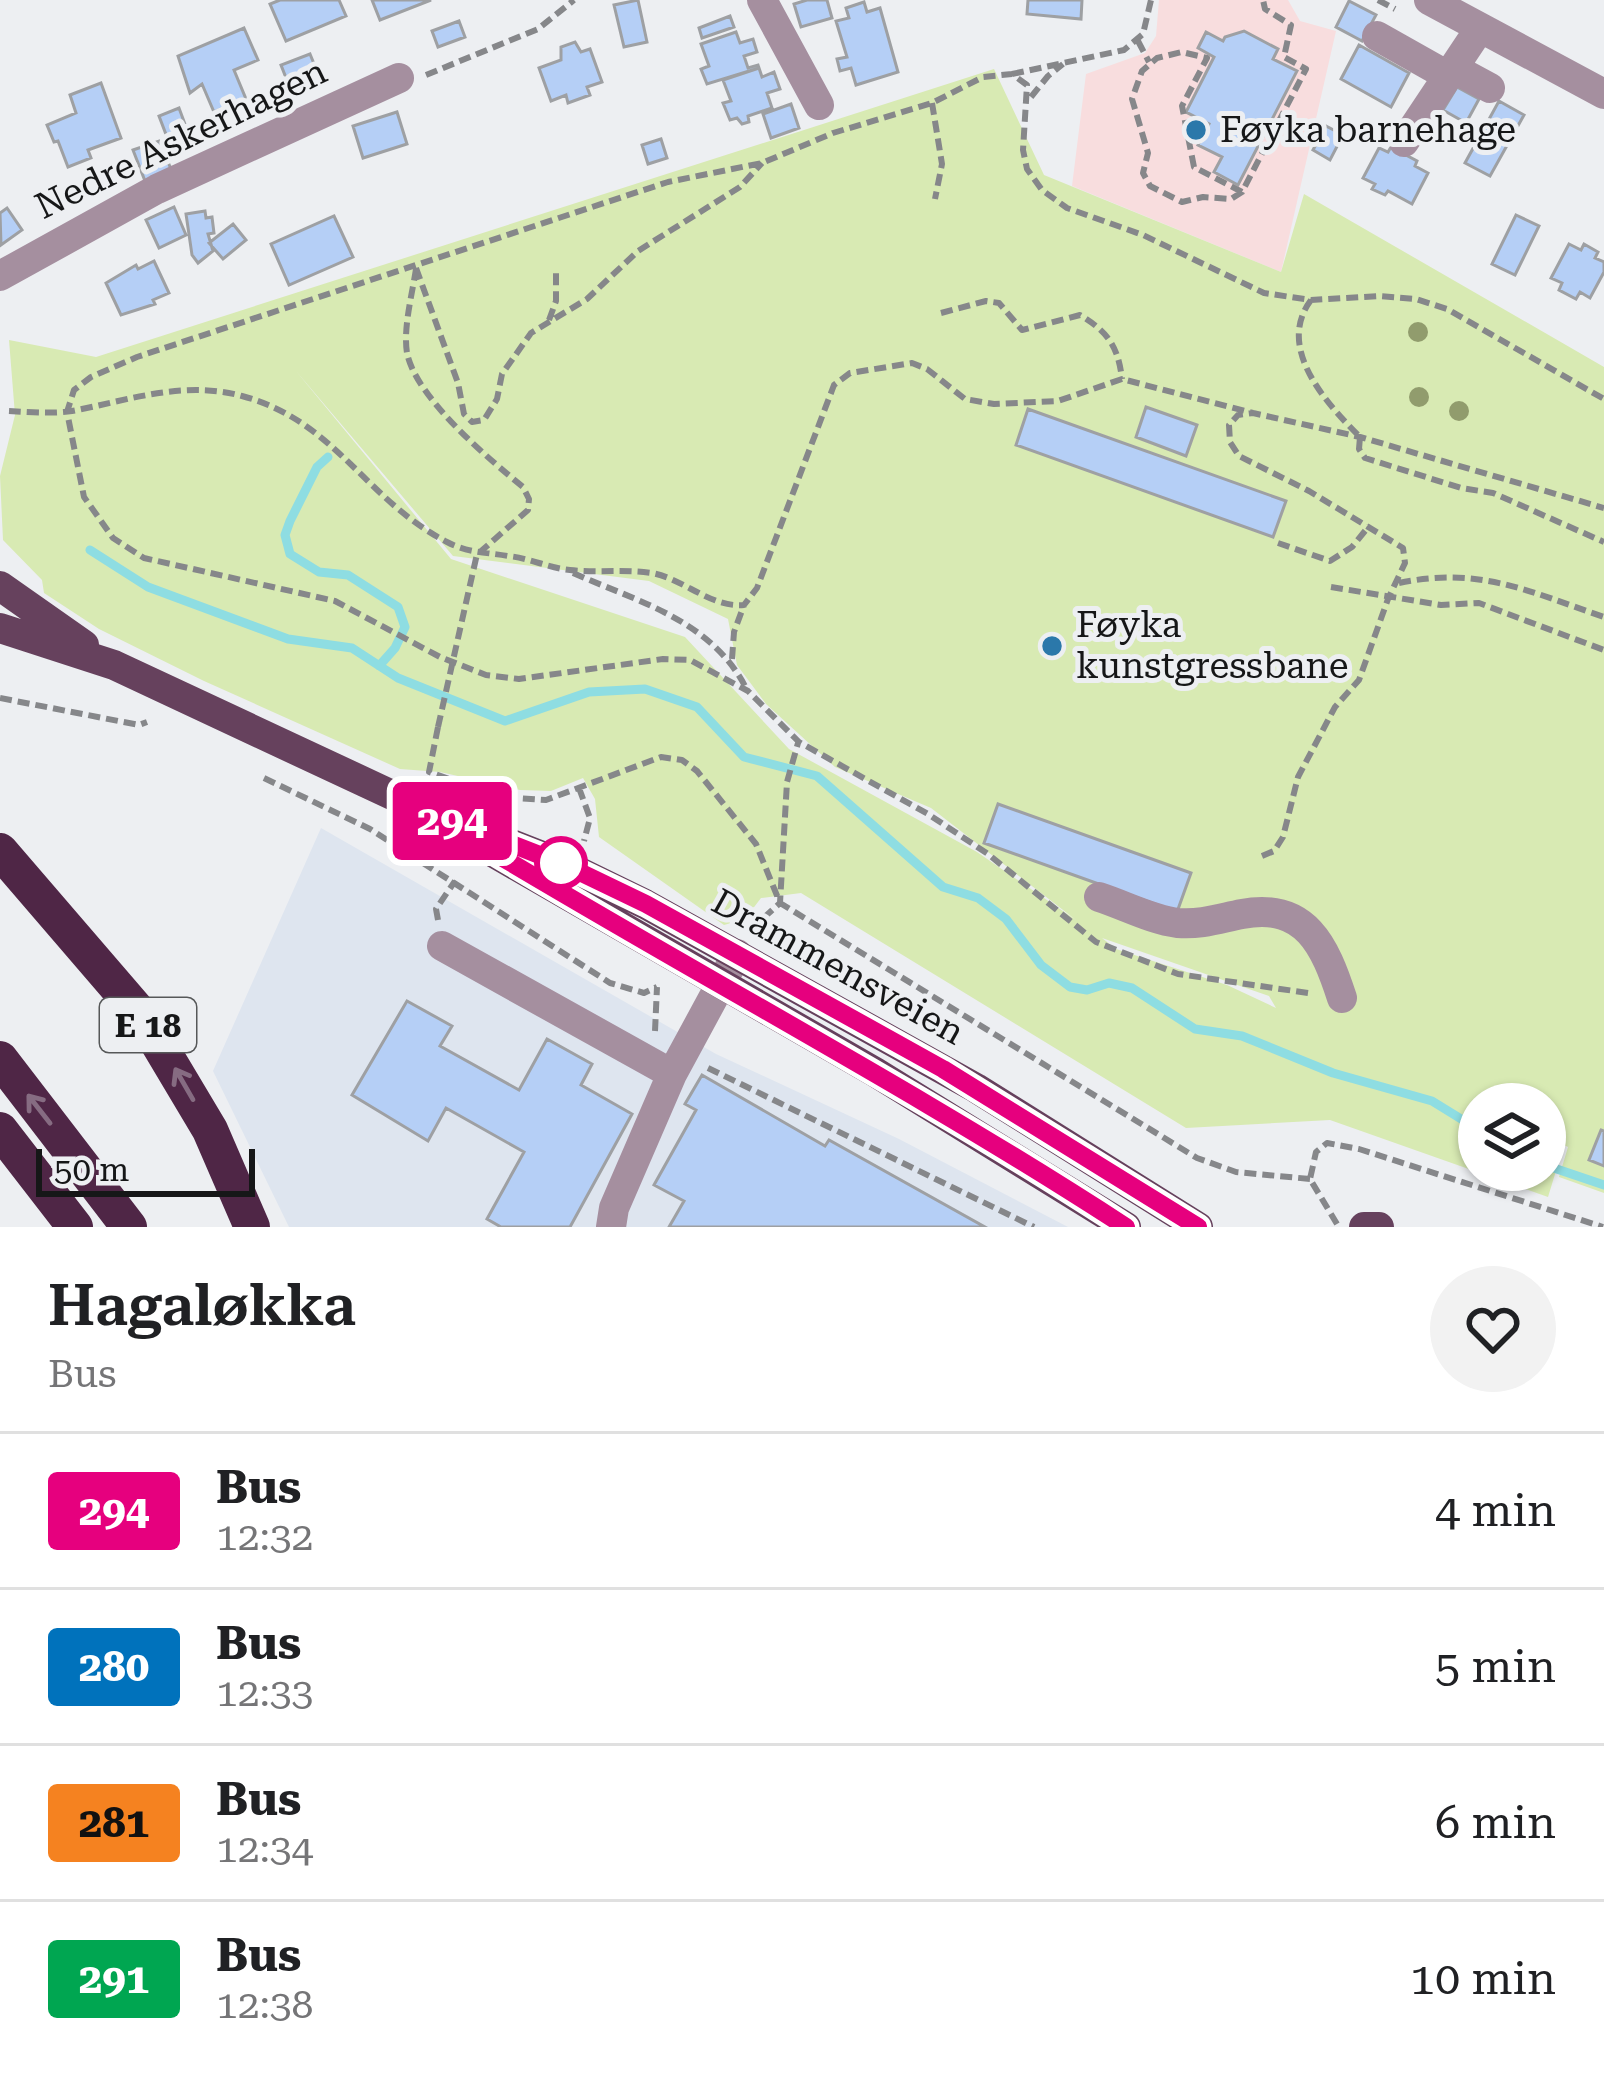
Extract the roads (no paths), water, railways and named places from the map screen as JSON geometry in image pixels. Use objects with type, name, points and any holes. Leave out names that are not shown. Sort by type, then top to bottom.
[{"type":"highway","name":"E 18","points":[[0,851],[142,1016],[210,1130],[252,1227]]},
{"type":"highway","points":[[0,1059],[129,1227]]},
{"type":"highway","points":[[0,1130],[75,1227]]},
{"type":"main road","name":"Drammensveien","points":[[0,586],[114,665]]},
{"type":"main road","name":"Drammensveien","points":[[0,628],[114,665],[422,809],[742,943],[1198,1227]]},
{"type":"main road","name":"Drammensveien","points":[[422,809],[554,890],[875,1072],[1126,1227]]},
{"type":"main road","points":[[1364,1227],[1379,1227]]},
{"type":"street","points":[[762,0],[819,105]]},
{"type":"street","points":[[1430,0],[1603,91]]},
{"type":"street","points":[[1404,142],[1480,28]]},
{"type":"street","points":[[1377,36],[1490,88]]},
{"type":"street","name":"Nedre Askerhagen","points":[[0,276],[157,188],[399,78]]},
{"type":"street","points":[[1099,897],[1175,923],[1206,923],[1269,911],[1289,915],[1326,950],[1342,998]]},
{"type":"street","points":[[611,1227],[614,1208],[672,1074],[742,943]]},
{"type":"street","points":[[442,946],[672,1074]]},
{"type":"waterway","points":[[328,457],[317,467],[285,535],[290,554],[319,572],[348,575],[398,607],[405,627],[379,666]]},
{"type":"waterway","points":[[90,550],[148,587],[288,639],[352,648],[398,678],[505,721],[589,692],[645,689],[697,707],[744,757],[817,776],[943,887],[978,898],[1006,919],[1041,965],[1070,987],[1087,990],[1109,983],[1132,988],[1195,1029],[1242,1036],[1333,1073],[1432,1101],[1458,1117]]},
{"type":"waterway","points":[[1566,1172],[1604,1185]]},
{"type":"place","name":"Føyka barnehage","points":[[1196,130]]},
{"type":"place","name":"Føyka kunstgressbane","points":[[1052,646]]}]
